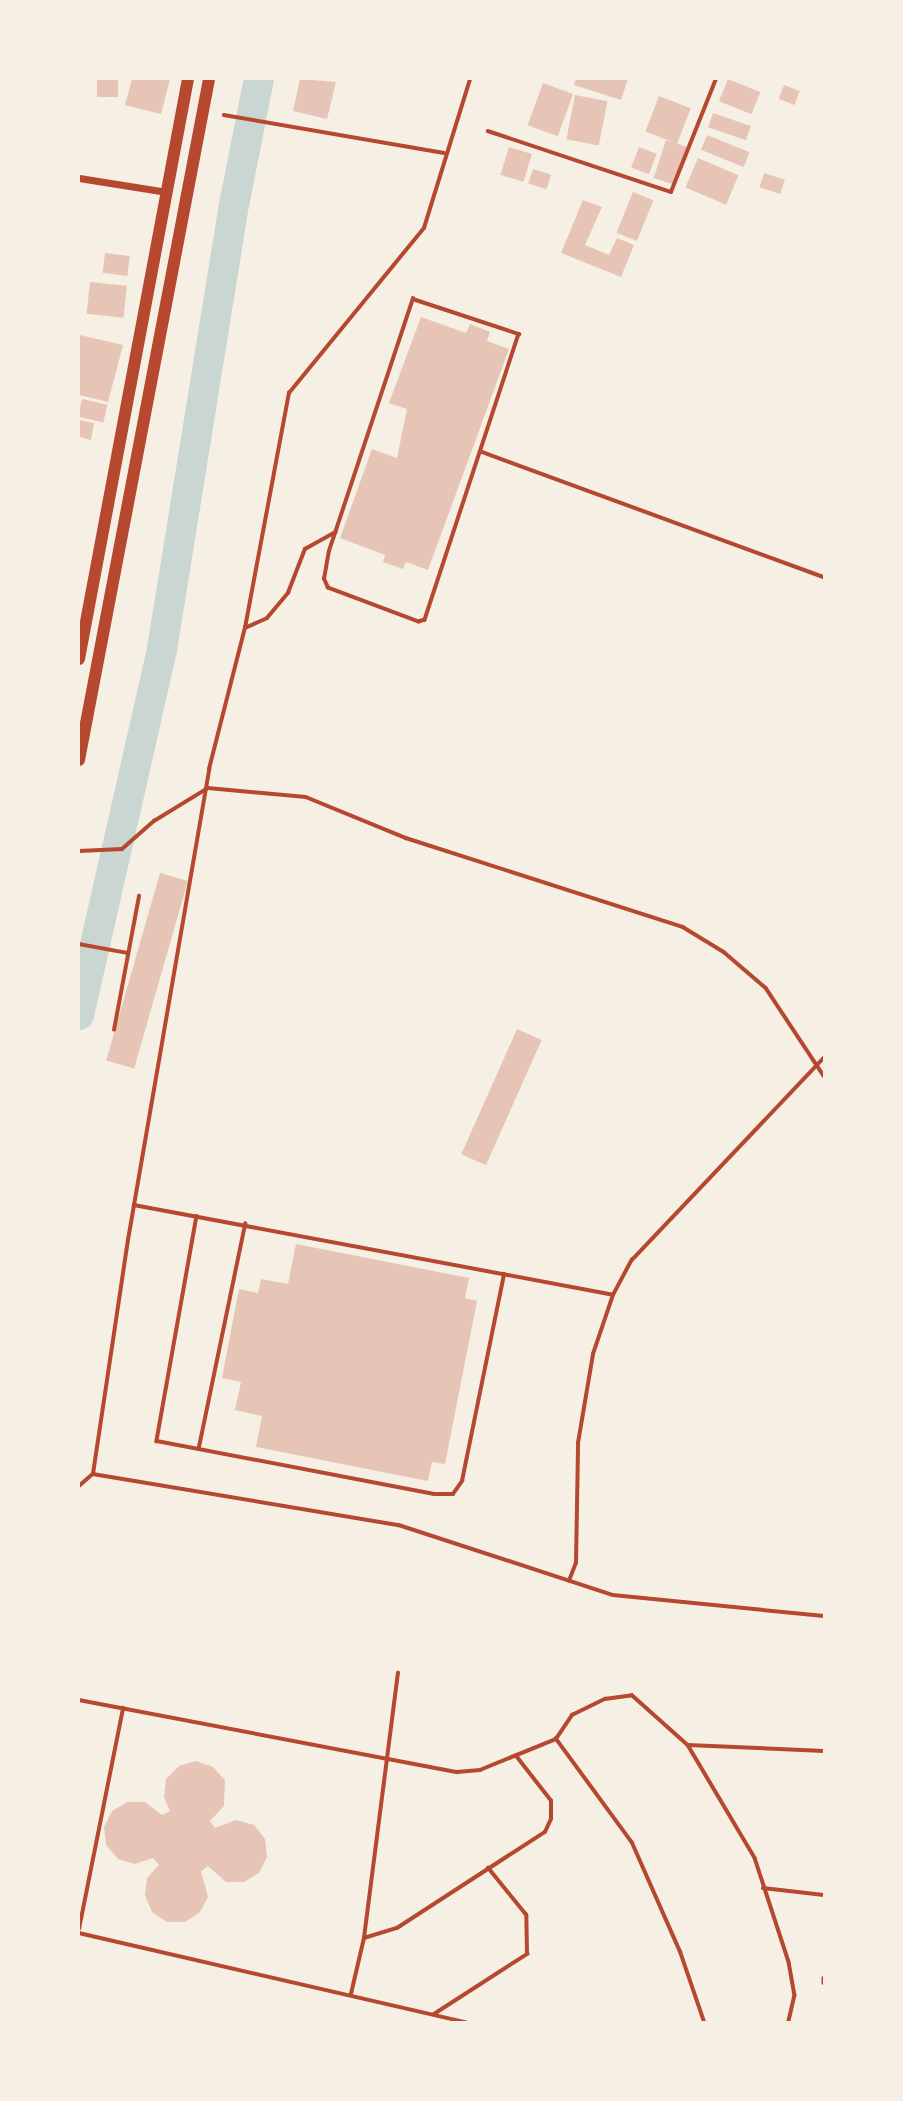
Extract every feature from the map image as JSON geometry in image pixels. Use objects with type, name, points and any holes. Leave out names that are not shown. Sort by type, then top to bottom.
[{"type":"highway","points":[[79,659],[85,599],[168,192],[188,79]]},
{"type":"highway","points":[[79,761],[209,79]]},
{"type":"street","points":[[79,178],[168,192]]},
{"type":"lane","points":[[79,1486],[93,1474],[134,1205],[218,722],[245,628],[289,393],[312,360],[418,239],[435,202],[444,153],[470,79]]},
{"type":"lane","points":[[488,131],[671,192],[716,79]]},
{"type":"lane","points":[[226,115],[444,153]]},
{"type":"lane","points":[[413,299],[519,334],[482,452],[425,620],[419,622],[325,584],[336,532],[413,299]]},
{"type":"lane","points":[[482,452],[824,577]]},
{"type":"lane","points":[[245,628],[267,618],[288,593],[305,549],[336,532]]},
{"type":"lane","points":[[79,851],[118,850],[154,821],[208,788],[306,797],[406,838],[683,927],[724,952],[765,988],[824,1076]]},
{"type":"lane","points":[[114,1030],[139,896]]},
{"type":"lane","points":[[79,943],[128,953]]},
{"type":"lane","points":[[569,1581],[576,1563],[578,1443],[593,1354],[613,1295],[632,1260],[824,1058]]},
{"type":"lane","points":[[134,1205],[613,1295]]},
{"type":"lane","points":[[197,1216],[157,1441],[433,1493],[453,1493],[463,1480],[504,1274]]},
{"type":"lane","points":[[199,1447],[245,1224]]},
{"type":"lane","points":[[93,1474],[399,1525],[613,1595],[824,1616]]},
{"type":"lane","points":[[351,1994],[364,1938],[398,1673]]},
{"type":"lane","points":[[79,1700],[457,1772],[480,1770],[556,1739],[572,1715],[585,1707],[632,1695],[688,1745],[755,1858],[795,1995],[789,2022]]},
{"type":"lane","points":[[123,1708],[79,1931],[466,2022]]},
{"type":"lane","points":[[556,1739],[632,1843],[657,1896],[704,2022]]},
{"type":"lane","points":[[688,1745],[824,1751]]},
{"type":"lane","points":[[364,1938],[397,1928],[545,1832],[551,1819],[551,1801],[516,1756]]},
{"type":"lane","points":[[433,2015],[527,1954],[526,1915],[488,1868]]},
{"type":"lane","points":[[763,1888],[824,1895]]},
{"type":"lane","points":[[824,1978],[824,1983]]},
{"type":"building","points":[[97,79],[118,79],[118,97],[97,97]]},
{"type":"building","points":[[132,79],[170,79],[161,114],[125,105]]},
{"type":"building","points":[[300,79],[336,82],[327,119],[293,111]]},
{"type":"building","points":[[576,79],[628,79],[621,100],[574,85]]},
{"type":"building","points":[[728,79],[760,92],[751,114],[719,101]]},
{"type":"building","points":[[543,83],[573,94],[558,136],[528,125]]},
{"type":"building","points":[[784,85],[800,91],[794,105],[779,99]]},
{"type":"building","points":[[575,95],[607,101],[599,145],[566,139]]},
{"type":"building","points":[[659,96],[691,108],[677,144],[645,131]]},
{"type":"building","points":[[713,113],[751,126],[746,140],[708,127]]},
{"type":"building","points":[[707,135],[750,152],[744,167],[701,150]]},
{"type":"building","points":[[666,140],[687,147],[675,185],[654,178]]},
{"type":"building","points":[[509,147],[532,154],[523,182],[501,175]]},
{"type":"building","points":[[639,147],[657,154],[649,174],[631,168]]},
{"type":"building","points":[[698,158],[739,175],[726,205],[685,187]]},
{"type":"building","points":[[533,169],[551,175],[546,189],[528,183]]},
{"type":"building","points":[[764,173],[785,180],[780,194],[759,187]]},
{"type":"building","points":[[633,192],[653,200],[637,241],[617,233]]},
{"type":"building","points":[[583,200],[602,207],[585,245],[609,255],[617,238],[634,245],[621,277],[561,253]]},
{"type":"building","points":[[105,253],[130,256],[127,276],[103,273]]},
{"type":"building","points":[[90,282],[127,286],[123,318],[87,314]]},
{"type":"building","points":[[421,317],[466,333],[470,324],[490,332],[487,341],[509,349],[428,570],[406,562],[403,569],[383,562],[385,555],[340,538],[372,449],[397,458],[407,409],[389,403]]},
{"type":"building","points":[[80,335],[123,345],[108,402],[79,395]]},
{"type":"building","points":[[82,399],[107,405],[103,422],[79,417]]},
{"type":"building","points":[[79,420],[94,423],[91,440],[79,437]]},
{"type":"building","points":[[160,873],[188,881],[134,1068],[106,1060]]},
{"type":"building","points":[[517,1029],[542,1040],[486,1165],[461,1154]]},
{"type":"building","points":[[296,1244],[469,1278],[465,1298],[477,1301],[445,1464],[432,1462],[428,1481],[256,1447],[262,1416],[235,1410],[241,1382],[222,1378],[239,1289],[258,1293],[261,1279],[288,1284]]},
{"type":"building","points":[[196,1761],[213,1767],[225,1780],[224,1806],[210,1821],[215,1828],[236,1820],[254,1825],[265,1839],[267,1857],[259,1873],[244,1882],[226,1882],[208,1866],[201,1871],[208,1897],[200,1912],[185,1922],[167,1922],[152,1912],[145,1895],[147,1878],[159,1865],[153,1858],[135,1864],[118,1859],[106,1845],[104,1827],[112,1811],[127,1802],[145,1802],[162,1815],[170,1811],[164,1797],[166,1779],[179,1766]]},
{"type":"waterway","points":[[79,1015],[162,649],[235,200],[259,79]]}]
